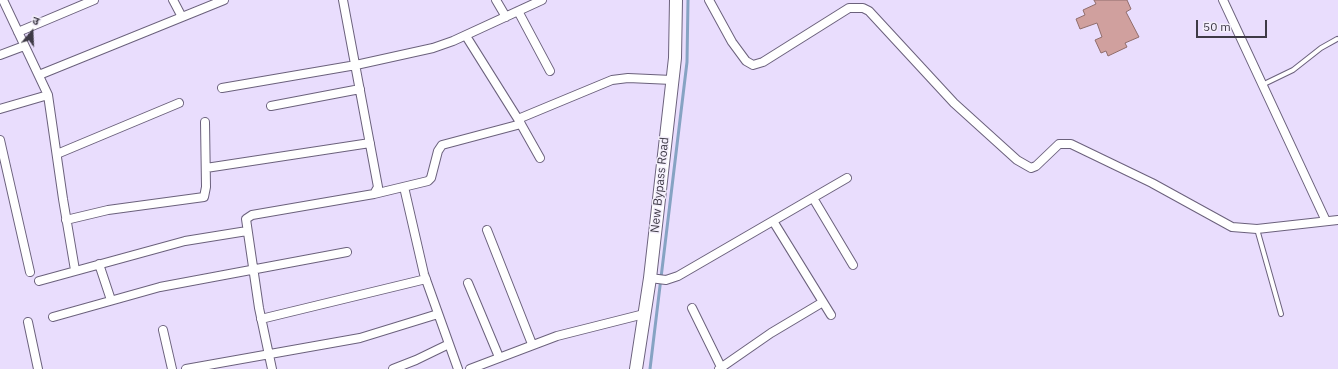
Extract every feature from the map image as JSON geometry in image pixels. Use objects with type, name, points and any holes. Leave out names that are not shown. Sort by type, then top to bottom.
[{"type":"main road","name":"New Bypass Road","points":[[636,369],[644,314],[658,279],[672,80],[675,58],[676,0]]},
{"type":"street","points":[[3,0],[48,95],[66,220],[75,270]]},
{"type":"street","points":[[18,32],[94,0]]},
{"type":"street","points":[[174,0],[182,17]]},
{"type":"street","points":[[39,75],[224,0]]},
{"type":"street","points":[[343,0],[378,187],[374,194]]},
{"type":"street","points":[[496,0],[506,17]]},
{"type":"street","points":[[222,88],[356,65],[433,48],[466,36],[542,0]]},
{"type":"street","points":[[709,0],[732,42],[746,61],[753,65],[763,62],[849,8],[863,8],[869,12],[954,103],[1025,166],[1031,168],[1036,166],[1059,144],[1071,144],[1152,183],[1222,223],[1232,227],[1257,229],[1338,220]]},
{"type":"street","points":[[1223,0],[1326,221]]},
{"type":"street","points":[[518,11],[550,71]]},
{"type":"street","points":[[466,36],[520,121],[540,158]]},
{"type":"street","points":[[0,55],[24,46]]},
{"type":"street","points":[[272,369],[261,318],[246,219],[252,215],[374,194],[423,182],[431,178],[438,151],[442,145],[520,121],[612,80],[628,78],[672,80]]},
{"type":"street","points":[[271,106],[360,89]]},
{"type":"street","points":[[0,109],[48,95]]},
{"type":"street","points":[[57,154],[179,103]]},
{"type":"street","points":[[66,220],[108,210],[200,198],[206,192],[204,122]]},
{"type":"street","points":[[0,140],[30,272]]},
{"type":"street","points":[[206,168],[370,142]]},
{"type":"street","points":[[658,279],[678,276],[847,178]]},
{"type":"street","points":[[404,187],[426,279],[458,369]]},
{"type":"street","points":[[813,198],[853,265]]},
{"type":"street","points":[[773,221],[831,315]]},
{"type":"street","points":[[487,230],[532,344]]},
{"type":"street","points":[[39,281],[185,241],[247,231]]},
{"type":"street","points":[[53,317],[160,287],[347,252]]},
{"type":"street","points":[[99,264],[111,300]]},
{"type":"street","points":[[261,318],[426,279]]},
{"type":"street","points":[[468,283],[499,357]]},
{"type":"street","points":[[692,308],[721,368],[771,333],[823,302]]},
{"type":"street","points":[[186,369],[360,338],[438,314]]},
{"type":"street","points":[[470,369],[532,344],[644,314]]},
{"type":"street","points":[[28,322],[38,369]]},
{"type":"street","points":[[163,330],[172,369]]},
{"type":"street","points":[[393,369],[449,344]]},
{"type":"lane","points":[[1262,85],[1293,70],[1321,48],[1337,39]]},
{"type":"lane","points":[[1257,229],[1281,314]]},
{"type":"building","points":[[1094,0],[1127,0],[1131,9],[1126,12],[1139,37],[1125,43],[1127,47],[1108,56],[1106,51],[1101,53],[1095,40],[1102,37],[1097,23],[1080,29],[1076,19],[1085,15],[1083,10],[1096,4]]},
{"type":"waterway","points":[[650,369],[687,62],[688,0]]}]
